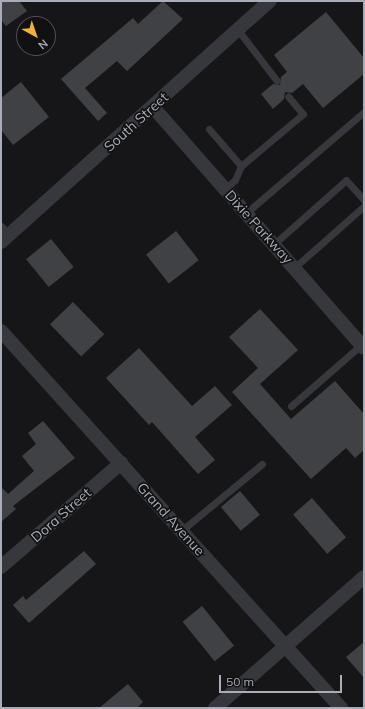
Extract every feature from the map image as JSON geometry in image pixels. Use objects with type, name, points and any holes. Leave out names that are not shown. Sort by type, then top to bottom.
[{"type":"street","name":"South Street","points":[[4,234],[153,108],[270,1]]},
{"type":"street","name":"Dixie Parkway","points":[[153,108],[295,267],[363,346]]},
{"type":"street","name":"Grand Avenue","points":[[1,331],[341,708]]},
{"type":"street","name":"Dora Street","points":[[1,567],[121,463]]},
{"type":"street","points":[[215,708],[364,577]]},
{"type":"lane","points":[[238,30],[275,78]]},
{"type":"lane","points":[[224,189],[235,180],[241,166],[303,114],[288,96]]},
{"type":"lane","points":[[246,213],[364,112]]},
{"type":"lane","points":[[209,129],[241,166]]},
{"type":"lane","points":[[274,244],[346,180],[364,200]]},
{"type":"lane","points":[[295,267],[364,206]]},
{"type":"lane","points":[[291,406],[363,346]]},
{"type":"lane","points":[[182,531],[262,464]]},
{"type":"building","points":[[1,1],[19,1],[27,11],[20,16],[16,16],[16,19],[6,26],[1,20]]},
{"type":"building","points":[[163,1],[183,19],[127,71],[117,61],[85,88],[107,113],[98,121],[61,79],[133,18],[138,24]]},
{"type":"building","points":[[326,12],[364,58],[364,74],[323,108],[303,84],[292,93],[285,92],[284,99],[273,109],[261,94],[273,84],[280,85],[281,77],[287,72],[274,55]]},
{"type":"building","points":[[21,82],[49,117],[13,145],[1,130],[1,98]]},
{"type":"building","points":[[176,231],[199,260],[169,284],[146,254]]},
{"type":"building","points":[[51,239],[74,267],[49,287],[26,259]]},
{"type":"building","points":[[73,302],[104,334],[81,357],[50,324]]},
{"type":"building","points":[[260,309],[298,350],[260,384],[291,419],[335,381],[364,414],[364,450],[355,458],[346,448],[311,479],[232,392],[258,368],[229,337]]},
{"type":"building","points":[[139,348],[192,406],[215,386],[232,405],[195,437],[215,460],[198,474],[152,422],[149,425],[106,378]]},
{"type":"building","points":[[43,421],[75,458],[13,506],[16,509],[1,522],[1,487],[8,494],[34,471],[22,456],[36,444],[28,433]]},
{"type":"building","points":[[240,491],[260,515],[241,531],[221,507]]},
{"type":"building","points":[[312,498],[346,537],[327,554],[293,514]]},
{"type":"building","points":[[84,551],[96,564],[29,623],[13,605],[23,596],[26,600]]},
{"type":"building","points":[[202,606],[234,646],[215,661],[183,622]]},
{"type":"building","points":[[364,642],[364,678],[346,657]]},
{"type":"building","points":[[128,684],[143,702],[137,708],[99,708]]}]
